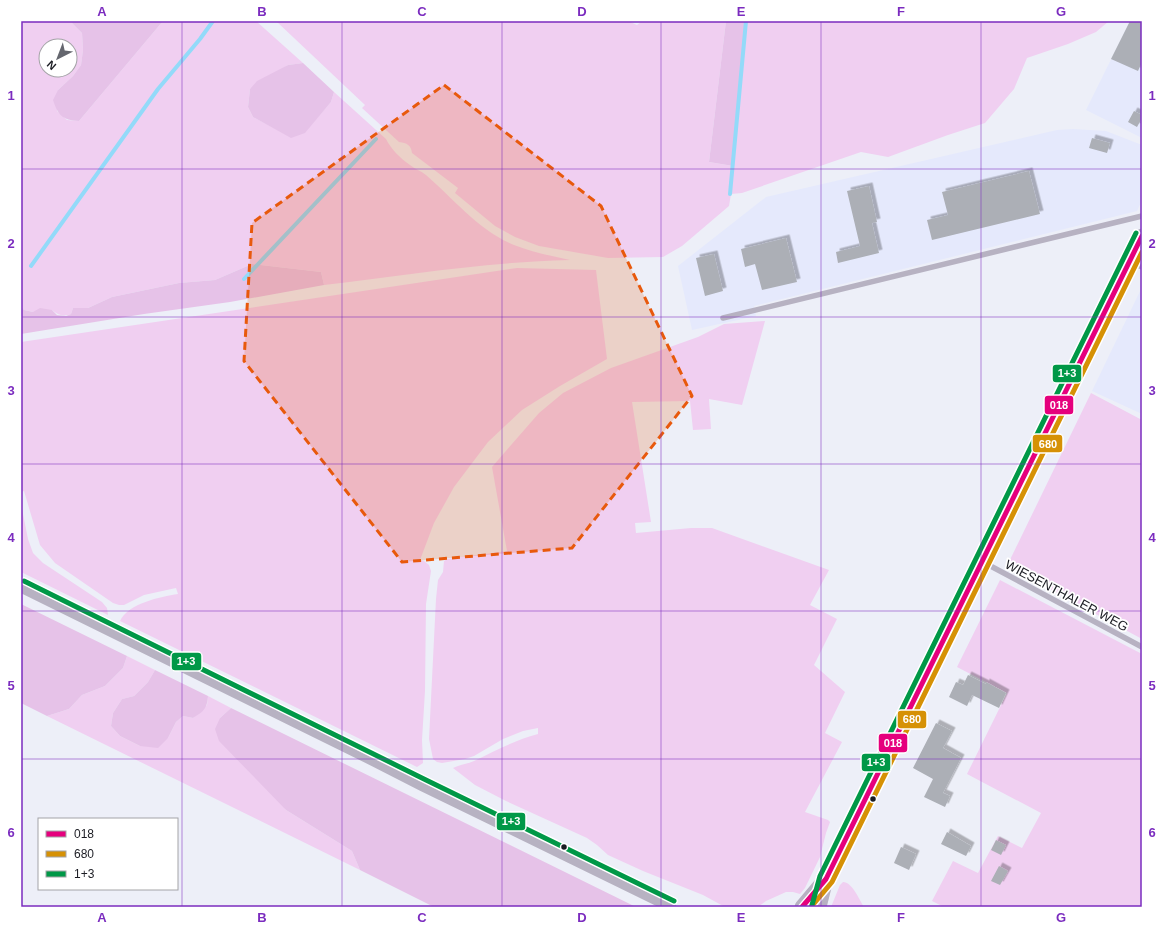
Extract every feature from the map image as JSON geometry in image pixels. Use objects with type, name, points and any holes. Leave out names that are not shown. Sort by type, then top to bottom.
[{"type":"main road","points":[[819,907],[826,879],[982,562],[1136,265],[1142,236]]},
{"type":"main road","points":[[802,907],[826,879]]},
{"type":"street","points":[[21,587],[671,907]]},
{"type":"lane","points":[[723,318],[1142,216]]},
{"type":"lane","name":"WIESENTHALER WEG","points":[[982,562],[1142,647]]},
{"type":"highlighted area","points":[[444,85],[601,206],[692,396],[572,548],[402,562],[244,361],[252,223]]},
{"type":"shaded area","points":[[21,21],[70,21],[82,33],[83,50],[81,65],[78,69],[78,38],[38,38],[38,78],[71,78],[58,90],[57,111],[67,120],[79,121],[163,21],[256,21],[303,63],[288,65],[250,89],[248,107],[253,117],[291,137],[305,132],[331,102],[334,92],[386,139],[393,150],[403,159],[426,175],[478,223],[489,231],[514,245],[542,254],[570,260],[477,266],[324,285],[321,272],[252,264],[215,280],[179,283],[112,297],[88,308],[73,308],[71,314],[68,315],[61,315],[52,310],[33,312],[24,310],[21,306]]},
{"type":"shaded area","points":[[70,21],[163,21],[79,121],[62,116],[53,100],[58,90],[71,78],[78,78],[78,69],[81,65],[83,50],[82,33]]},
{"type":"shaded area","points":[[276,21],[628,21],[637,25],[642,21],[726,21],[709,162],[733,166],[746,21],[1109,21],[1096,32],[1068,44],[1027,58],[1014,89],[985,123],[888,157],[861,152],[742,193],[731,194],[729,206],[682,246],[663,257],[608,258],[539,246],[515,237],[495,226],[455,193],[458,188],[412,153],[411,148],[408,145],[399,142],[362,108],[365,105]]},
{"type":"shaded area","points":[[726,21],[746,21],[733,166],[709,162]]},
{"type":"shaded area","points":[[1130,21],[1142,21],[1142,138],[1086,110]]},
{"type":"shaded area","points":[[303,63],[334,92],[331,102],[305,133],[291,138],[253,117],[248,107],[250,89],[257,81],[288,65]]},
{"type":"shaded area","points":[[1073,129],[1106,131],[1142,145],[1142,200],[1137,211],[754,306],[756,316],[692,330],[678,266],[766,197],[1057,130]]},
{"type":"shaded area","points":[[252,264],[321,272],[324,285],[230,302],[21,334],[21,306],[24,310],[33,312],[40,308],[52,310],[57,315],[66,316],[71,314],[73,308],[88,308],[112,297],[179,283],[215,280]]},
{"type":"shaded area","points":[[517,268],[596,270],[607,359],[522,410],[488,442],[454,487],[434,523],[420,560],[429,565],[431,571],[426,604],[425,691],[422,740],[423,763],[417,767],[120,621],[124,615],[138,605],[154,599],[178,594],[176,588],[144,595],[124,605],[119,605],[113,603],[55,563],[40,545],[24,491],[21,492],[21,342]]},
{"type":"shaded area","points":[[1142,287],[1142,414],[1092,391]]},
{"type":"shaded area","points":[[765,321],[742,405],[709,399],[711,429],[693,430],[690,401],[632,402],[651,522],[635,523],[636,533],[691,528],[712,528],[829,570],[810,605],[837,619],[814,665],[845,692],[825,733],[842,742],[805,812],[830,822],[820,857],[805,888],[800,894],[786,892],[766,901],[758,907],[725,907],[703,895],[608,855],[587,838],[506,801],[475,785],[453,768],[474,761],[513,743],[538,734],[538,728],[523,731],[503,739],[474,756],[465,759],[442,763],[433,759],[429,739],[436,599],[438,580],[443,572],[444,561],[447,559],[507,551],[492,467],[539,413],[563,393],[611,368],[698,337],[724,324]]},
{"type":"shaded area","points":[[1091,393],[1142,420],[1142,639],[1007,566]]},
{"type":"shaded area","points":[[21,504],[28,539],[33,553],[43,563],[102,602],[107,608],[108,615],[21,572]]},
{"type":"shaded area","points":[[1000,580],[1142,654],[1142,907],[944,907],[932,901],[953,861],[978,873],[998,836],[1022,848],[1041,813],[967,774],[1007,693],[957,667]]},
{"type":"shaded area","points":[[21,604],[127,656],[123,668],[105,686],[82,695],[69,709],[47,716],[21,703]]},
{"type":"shaded area","points":[[127,656],[155,670],[148,682],[134,696],[122,699],[113,713],[111,726],[120,736],[140,746],[168,738],[176,722],[183,716],[193,718],[207,705],[208,696],[231,708],[220,718],[286,810],[352,851],[360,870],[47,716],[69,709],[82,695],[105,686],[123,668]]},
{"type":"shaded area","points":[[155,670],[208,696],[206,707],[193,718],[183,716],[176,722],[168,738],[158,748],[140,746],[120,736],[111,726],[113,713],[122,699],[134,696],[148,682]]},
{"type":"shaded area","points":[[231,708],[636,907],[434,907],[360,870],[352,851],[286,810],[219,741],[215,729],[220,718]]},
{"type":"shaded area","points":[[843,882],[852,888],[864,907],[831,907],[840,885]]},
{"type":"building","points":[[1130,21],[1142,21],[1142,62],[1138,71],[1111,59]]},
{"type":"building","points":[[1134,111],[1142,115],[1137,127],[1128,122]]},
{"type":"building","points":[[1092,138],[1110,143],[1107,153],[1089,148]]},
{"type":"building","points":[[1029,171],[1040,214],[932,240],[927,220],[948,215],[942,192]]},
{"type":"building","points":[[869,186],[877,222],[872,223],[879,253],[838,263],[836,252],[860,246],[847,191]]},
{"type":"building","points":[[786,238],[797,282],[762,290],[755,264],[745,267],[741,249]]},
{"type":"building","points":[[714,254],[723,291],[705,296],[696,258]]},
{"type":"building","points":[[968,675],[986,684],[986,682],[1006,693],[999,708],[972,695],[967,706],[949,697],[956,682],[963,685]]},
{"type":"building","points":[[936,723],[952,731],[943,748],[961,758],[943,793],[950,796],[945,807],[924,797],[933,779],[913,768]]},
{"type":"building","points":[[947,832],[971,846],[966,856],[941,844]]},
{"type":"building","points":[[996,840],[1006,845],[1001,855],[991,850]]},
{"type":"building","points":[[901,847],[916,854],[909,870],[894,863]]},
{"type":"building","points":[[999,866],[1008,871],[1000,885],[991,881]]},
{"type":"waterway","points":[[31,266],[158,89],[200,39],[213,21]]},
{"type":"waterway","points":[[730,194],[746,21]]},
{"type":"waterway","points":[[244,279],[376,139]]},
{"type":"transit line","name":"1+3","points":[[812,905],[820,876],[1136,233]]},
{"type":"transit line","name":"018","points":[[802,907],[826,879],[1142,236]]},
{"type":"transit line","name":"680","points":[[811,907],[832,882],[1142,252]]},
{"type":"transit line","name":"1+3","points":[[24,581],[674,901]]}]
